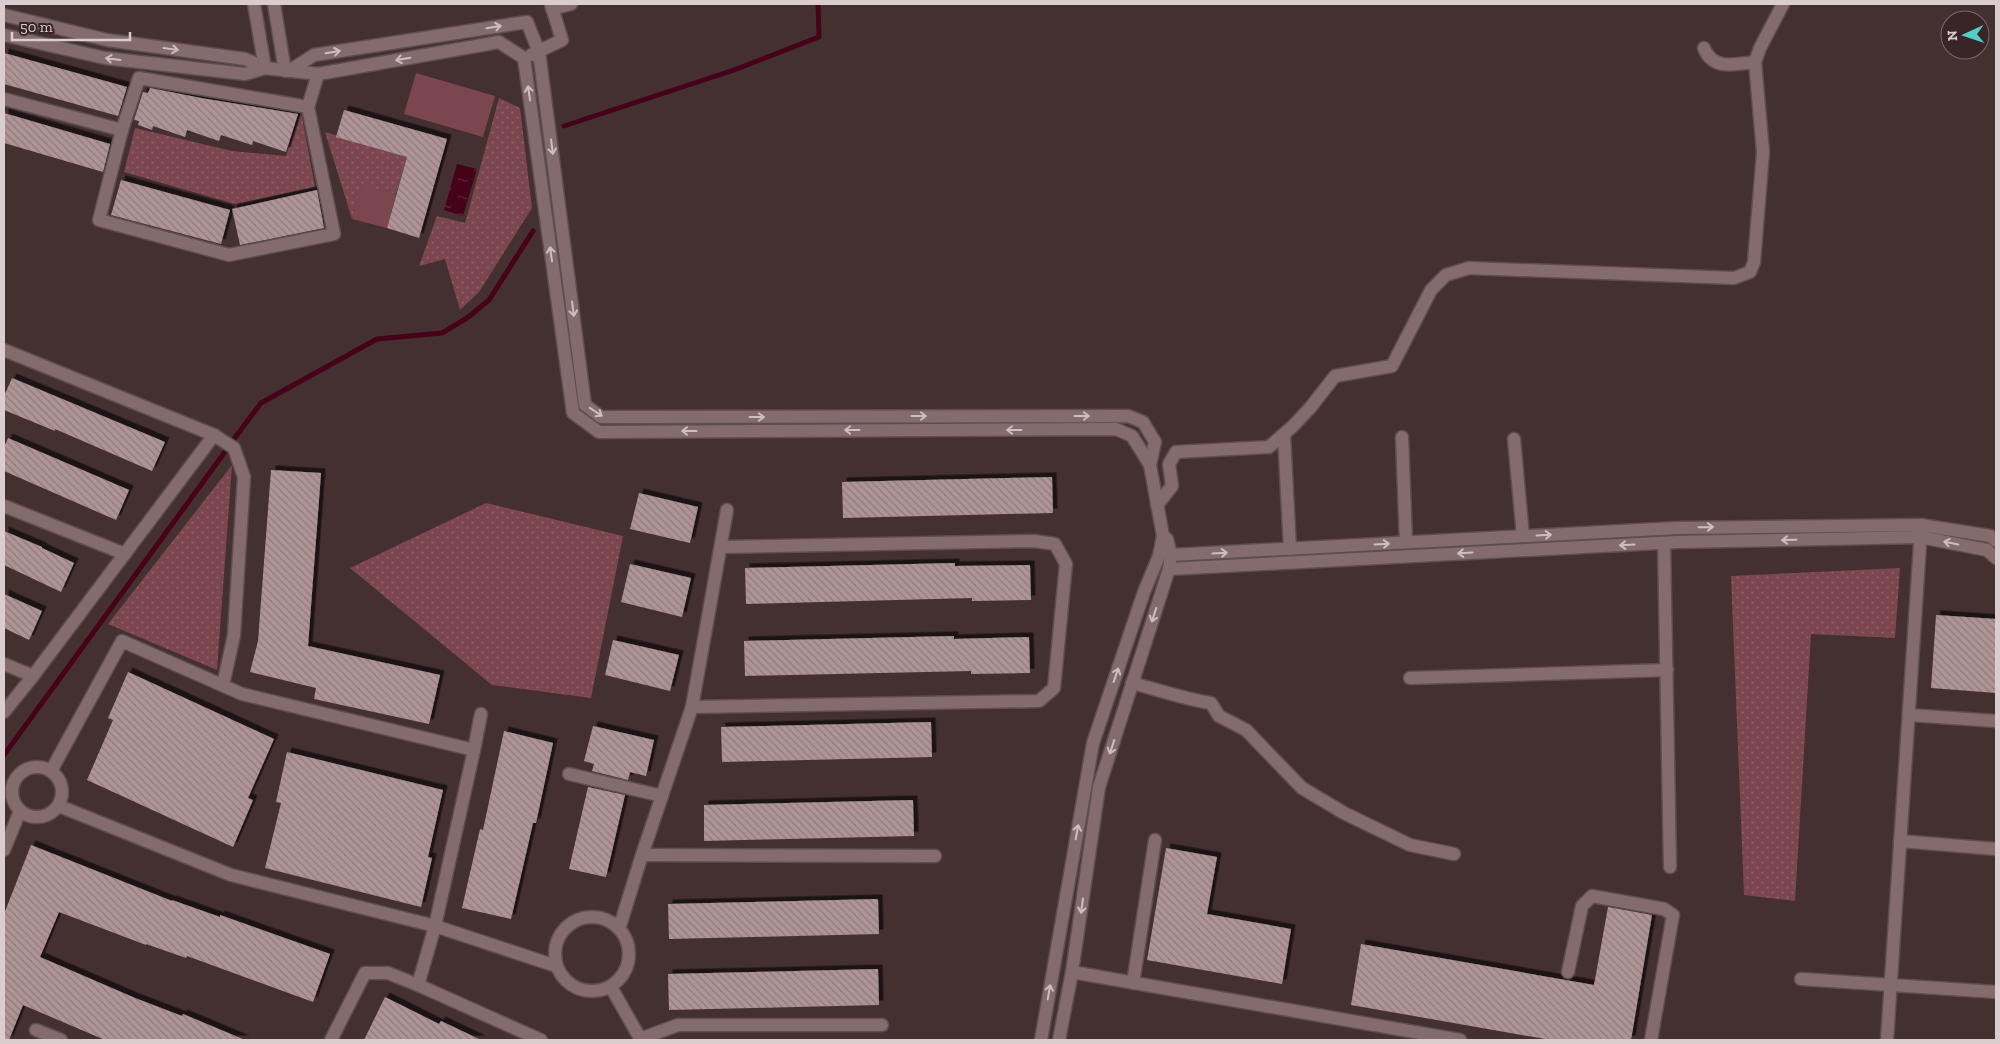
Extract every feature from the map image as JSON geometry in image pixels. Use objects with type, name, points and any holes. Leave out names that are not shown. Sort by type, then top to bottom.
[{"type":"street","points":[[254,4],[265,68]]},
{"type":"street","points":[[274,4],[287,71]]},
{"type":"street","points":[[524,58],[562,40],[551,6],[570,4]]},
{"type":"street","points":[[1157,505],[1172,486],[1169,464],[1176,452],[1269,447],[1284,435],[1310,408],[1335,376],[1392,366],[1431,290],[1446,275],[1469,268],[1734,278],[1750,272],[1754,262],[1763,152],[1755,62],[1760,48],[1783,4]]},
{"type":"street","points":[[4,15],[107,40],[245,59],[265,68],[318,74],[499,42],[524,58],[573,413],[599,432],[1116,429],[1132,436],[1150,465],[1164,536],[1167,539],[1171,555],[1169,569],[1099,788],[1072,972],[1059,1040]]},
{"type":"street","points":[[287,71],[314,55],[528,22],[539,52],[585,405],[601,417],[1128,416],[1143,422],[1155,442],[1150,465]]},
{"type":"street","points":[[4,35],[105,58],[245,74],[265,68]]},
{"type":"street","points":[[1704,48],[1708,56],[1722,64],[1755,62]]},
{"type":"street","points":[[308,107],[139,78],[122,130],[99,220],[229,255],[334,234],[308,107],[318,74]]},
{"type":"street","points":[[4,99],[122,130]]},
{"type":"street","points":[[4,350],[214,435],[234,448],[244,478],[234,635],[222,685]]},
{"type":"street","points":[[4,712],[214,435]]},
{"type":"street","points":[[1284,435],[1290,549]]},
{"type":"street","points":[[1402,437],[1406,542]]},
{"type":"street","points":[[1514,439],[1523,536]]},
{"type":"street","points":[[4,506],[124,554]]},
{"type":"street","points":[[620,929],[642,855],[692,707],[727,510]]},
{"type":"street","points":[[1171,555],[1677,528],[1921,531],[1990,536],[1996,541]]},
{"type":"street","points":[[1887,1040],[1921,531]]},
{"type":"street","points":[[1169,569],[1921,531],[1987,550],[1996,558]]},
{"type":"street","points":[[1041,1040],[1093,743],[1144,592],[1159,556],[1164,536]]},
{"type":"street","points":[[692,707],[1039,701],[1054,688],[1066,564],[1054,544],[1034,541],[721,547]]},
{"type":"street","points":[[1664,543],[1670,868]]},
{"type":"street","points":[[51,770],[122,641],[242,694],[474,750]]},
{"type":"street","points":[[4,664],[33,676]]},
{"type":"street","points":[[1410,678],[1666,670]]},
{"type":"street","points":[[1132,684],[1173,694],[1188,700],[1212,703],[1220,716],[1246,730],[1302,788],[1344,813],[1410,845],[1454,854]]},
{"type":"street","points":[[418,985],[435,926],[481,714]]},
{"type":"street","points":[[1909,715],[1996,721]]},
{"type":"street","points":[[43,767],[51,770],[61,783],[62,799],[59,806],[46,816],[39,818],[31,817],[20,811],[14,802],[8,786],[27,769],[43,767]]},
{"type":"street","points":[[569,774],[662,796]]},
{"type":"street","points":[[59,806],[231,875],[435,926],[556,966]]},
{"type":"street","points":[[4,850],[20,811]]},
{"type":"street","points":[[1133,983],[1155,840]]},
{"type":"street","points":[[1900,841],[1996,849]]},
{"type":"street","points":[[642,855],[935,856]]},
{"type":"street","points":[[1568,972],[1582,906],[1592,896],[1664,909],[1673,915],[1651,1040]]},
{"type":"street","points":[[589,916],[605,919],[620,929],[628,943],[629,960],[623,976],[611,987],[594,992],[578,990],[564,980],[556,966],[554,949],[561,933],[573,922],[589,916]]},
{"type":"street","points":[[1072,972],[1460,1040]]},
{"type":"street","points":[[331,1040],[365,973],[388,973],[540,1040]]},
{"type":"street","points":[[1801,979],[1996,992]]},
{"type":"street","points":[[611,987],[641,1040],[678,1025],[882,1025]]},
{"type":"street","points":[[36,1030],[61,1040]]},
{"type":"shaded area","points":[[416,73],[495,96],[483,137],[404,114]]},
{"type":"shaded area","points":[[499,98],[520,108],[532,208],[479,292],[460,310],[445,259],[419,266],[437,216],[465,223]]},
{"type":"shaded area","points":[[301,112],[315,187],[235,204],[124,172],[135,128],[232,151],[286,156]]},
{"type":"shaded area","points":[[325,132],[407,157],[396,194],[361,185],[352,219]]},
{"type":"shaded area","points":[[361,184],[396,194],[387,228],[352,219]]},
{"type":"shaded area","points":[[232,465],[217,670],[108,624]]},
{"type":"shaded area","points":[[486,503],[623,536],[591,698],[492,685],[350,568]]},
{"type":"shaded area","points":[[1900,568],[1895,638],[1811,634],[1795,901],[1744,895],[1731,576]]},
{"type":"water","points":[[457,164],[477,169],[463,216],[444,210]]},
{"type":"building","points":[[4,53],[127,87],[118,116],[4,84]]},
{"type":"building","points":[[150,88],[298,114],[286,152],[253,141],[252,145],[221,135],[219,141],[187,130],[185,137],[153,126],[152,130],[138,125],[139,121],[134,120],[143,92],[148,93]]},
{"type":"building","points":[[344,110],[447,139],[419,238],[387,228],[407,157],[336,137]]},
{"type":"building","points":[[4,113],[110,144],[103,172],[4,143]]},
{"type":"building","points":[[121,180],[230,210],[221,244],[111,215]]},
{"type":"building","points":[[317,190],[324,228],[240,245],[232,209]]},
{"type":"building","points":[[12,378],[165,442],[152,471],[55,429],[55,431],[4,410],[4,396]]},
{"type":"building","points":[[8,438],[129,490],[116,520],[4,471],[4,447]]},
{"type":"building","points":[[271,470],[321,473],[308,646],[440,675],[429,724],[314,699],[316,688],[250,672],[258,641]]},
{"type":"building","points":[[1052,477],[1053,513],[843,518],[842,482]]},
{"type":"building","points":[[639,493],[698,507],[690,543],[630,529]]},
{"type":"building","points":[[4,531],[74,563],[61,592],[4,565]]},
{"type":"building","points":[[955,563],[955,566],[1030,565],[1031,600],[972,601],[972,598],[746,604],[745,568]]},
{"type":"building","points":[[630,564],[691,578],[682,617],[621,602]]},
{"type":"building","points":[[4,594],[42,611],[29,640],[4,628]]},
{"type":"building","points":[[1936,615],[1996,619],[1996,693],[1931,688]]},
{"type":"building","points":[[954,636],[954,639],[1029,637],[1030,673],[971,674],[971,671],[745,676],[744,641]]},
{"type":"building","points":[[613,640],[679,655],[670,691],[605,675]]},
{"type":"building","points":[[128,672],[274,739],[248,798],[253,800],[233,847],[87,780],[113,720],[108,718]]},
{"type":"building","points":[[931,722],[932,757],[722,762],[721,727]]},
{"type":"building","points":[[593,726],[654,740],[646,776],[630,772],[628,780],[592,771],[594,764],[584,761]]},
{"type":"building","points":[[504,731],[553,743],[536,823],[533,823],[511,919],[462,908],[480,829],[483,830]]},
{"type":"building","points":[[287,752],[443,790],[428,857],[432,858],[421,907],[265,868],[281,803],[276,802]]},
{"type":"building","points":[[588,787],[625,795],[606,877],[569,869]]},
{"type":"building","points":[[913,800],[914,836],[704,841],[704,805]]},
{"type":"building","points":[[31,845],[172,901],[220,917],[220,915],[330,954],[313,1002],[187,956],[186,958],[146,945],[59,912],[40,957],[135,998],[182,1016],[183,1014],[245,1040],[105,1040],[23,1005],[9,1040],[4,1040],[4,914]]},
{"type":"building","points":[[1166,848],[1217,857],[1207,914],[1291,929],[1282,984],[1147,960]]},
{"type":"building","points":[[878,899],[879,934],[669,939],[668,904]]},
{"type":"building","points":[[1608,907],[1652,915],[1631,1040],[1551,1040],[1351,1005],[1361,944],[1594,985]]},
{"type":"building","points":[[878,969],[879,1005],[669,1010],[668,974]]},
{"type":"building","points":[[385,997],[439,1024],[441,1021],[481,1040],[364,1040]]},
{"type":"waterway","points":[[564,126],[734,70],[819,37],[818,4]]},
{"type":"waterway","points":[[231,443],[261,403],[377,339],[442,333],[467,318],[489,300],[533,231]]},
{"type":"waterway","points":[[4,755],[227,449]]}]
